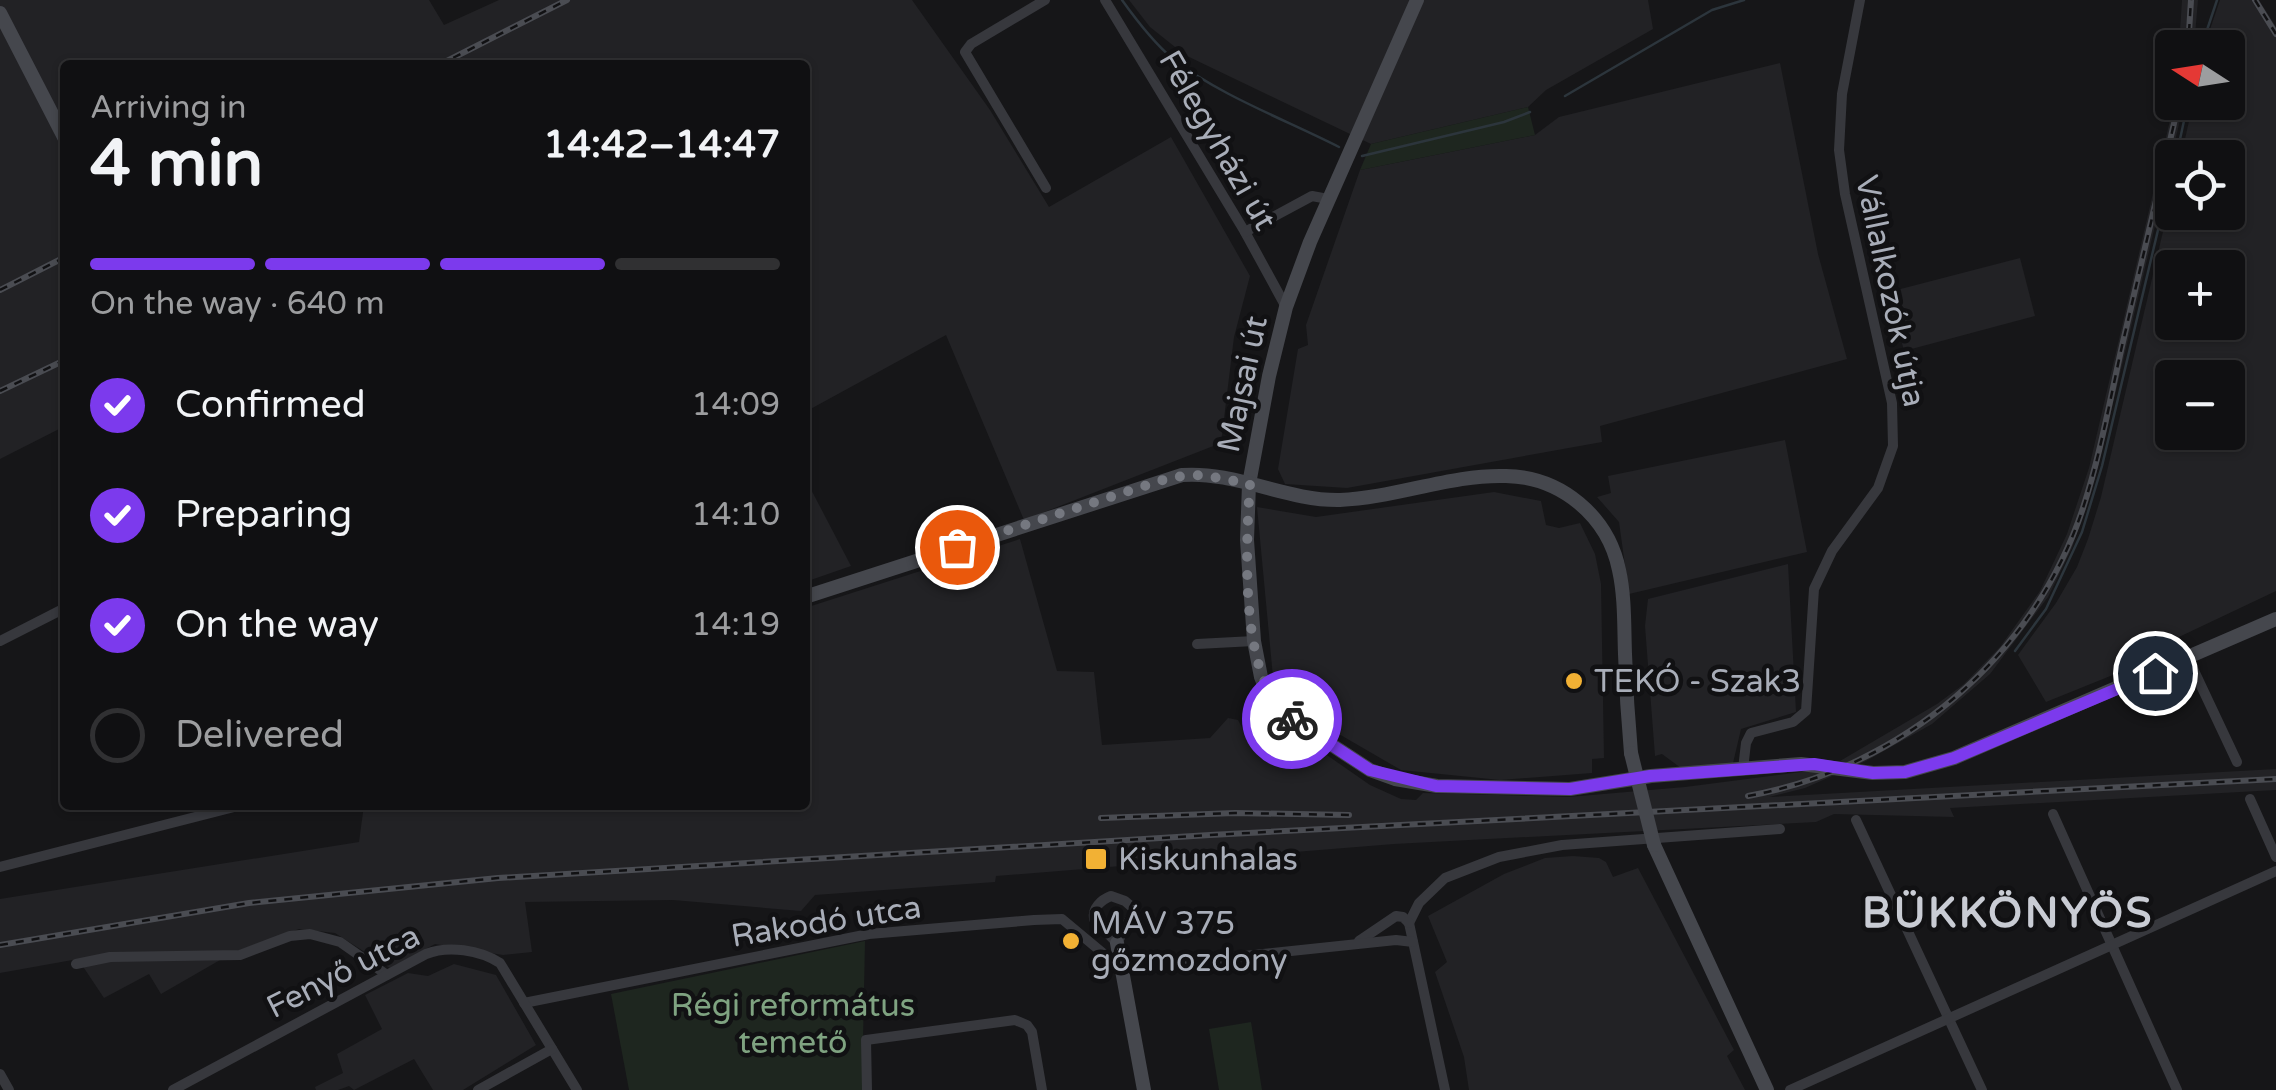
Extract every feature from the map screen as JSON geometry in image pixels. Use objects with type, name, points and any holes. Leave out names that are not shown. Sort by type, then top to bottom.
[{"type":"main road","name":"Majsai út","points":[[1417,0],[1328,199],[1286,307],[1255,454],[1247,540],[1254,641],[1266,692],[1283,713],[1370,770],[1436,786],[1551,790],[1650,776],[1814,764],[1873,773],[1920,769],[1954,758],[2276,619]]},
{"type":"main road","points":[[0,13],[60,129]]},
{"type":"main road","points":[[1255,454],[1256,467],[1263,477],[1288,494]]},
{"type":"main road","points":[[810,596],[1172,477],[1202,475],[1288,494],[1339,500],[1507,476],[1546,483],[1583,506],[1607,536],[1620,573],[1632,752],[1654,845],[1767,1090]]},
{"type":"main road","points":[[1118,942],[1144,1090]]},
{"type":"street","points":[[1045,0],[971,44],[965,52],[1046,188]]},
{"type":"street","name":"Félegyházi út","points":[[1105,0],[1286,307]]},
{"type":"street","name":"Vállalkozók útja","points":[[1743,769],[1751,733],[1793,722],[1806,711],[1814,589],[1832,551],[1878,488],[1893,446],[1892,403],[1845,194],[1839,150],[1842,94],[1860,0]]},
{"type":"street","points":[[1245,232],[1312,196],[1328,199]]},
{"type":"street","points":[[0,642],[60,611]]},
{"type":"street","points":[[1198,644],[1254,641]]},
{"type":"street","points":[[2188,658],[2237,762]]},
{"type":"street","points":[[2250,799],[2276,857]]},
{"type":"street","points":[[0,866],[222,810]]},
{"type":"street","points":[[2053,814],[2176,1090]]},
{"type":"street","points":[[1856,820],[1982,1090]]},
{"type":"street","points":[[1409,923],[1420,903],[1445,878],[1499,857],[1562,846],[1780,828]]},
{"type":"street","points":[[1790,1090],[2276,871]]},
{"type":"street","points":[[1110,896],[1125,901],[1134,913],[1118,942],[1094,919],[1098,905],[1110,896]]},
{"type":"street","points":[[1339,946],[1363,939],[1396,916],[1409,923],[1445,1090]]},
{"type":"street","name":"Rakodó utca","points":[[524,1003],[869,934],[1034,920],[1062,919],[1122,968]]},
{"type":"street","points":[[76,964],[124,957],[240,955],[290,936],[317,934],[352,949],[387,975]]},
{"type":"street","points":[[1122,968],[1396,940],[1413,942]]},
{"type":"street","name":"Fenyő utca","points":[[173,1090],[426,954],[452,948],[497,960],[577,1090]]},
{"type":"street","points":[[110,971],[124,957]]},
{"type":"street","points":[[867,1090],[866,1040],[1009,1020],[1022,1022],[1032,1032],[1042,1090]]},
{"type":"street","points":[[478,1090],[552,1049]]},
{"type":"street","points":[[0,1074],[8,1090]]},
{"type":"shaded area","points":[[0,0],[429,0],[444,25],[499,0],[912,0],[990,110],[1049,207],[1171,137],[1250,276],[1234,337],[1221,443],[1024,520],[946,335],[810,409],[810,60],[60,60],[60,429],[0,459]]},
{"type":"shaded area","points":[[1129,0],[1648,0],[1653,29],[1546,90],[1528,107],[1371,144],[1185,55],[1150,27]]},
{"type":"shaded area","points":[[2182,0],[2198,0],[2195,30],[2180,30]]},
{"type":"shaded area","points":[[2220,0],[2259,0],[2276,27],[2276,591],[2143,654],[2145,662],[2046,702],[2018,655],[2056,603],[2088,539],[2155,266],[2155,340],[2245,340],[2245,250],[2159,250],[2163,230],[2245,230],[2245,140],[2185,140],[2189,120],[2245,120],[2245,30],[2210,30]]},
{"type":"shaded area","points":[[1780,63],[1818,254],[1847,359],[1600,426],[1602,442],[1347,488],[1285,484],[1278,469],[1298,349],[1308,345],[1306,325],[1360,170],[1535,135],[1559,117]]},
{"type":"shaded area","points":[[2170,120],[2180,120],[2175,140],[2165,140]]},
{"type":"shaded area","points":[[2155,185],[2155,226],[2097,471],[2072,548],[2048,597],[1990,674],[1932,724],[1866,761],[1805,788],[1769,797],[2276,769],[2276,790],[1950,808],[1954,817],[1834,814],[1816,822],[1394,844],[996,876],[995,882],[815,895],[801,911],[673,900],[525,902],[532,952],[503,955],[435,944],[390,968],[335,933],[299,929],[234,952],[161,994],[149,974],[104,998],[78,959],[0,973],[0,899],[359,842],[363,810],[810,810],[810,606],[1020,539],[1057,671],[1094,672],[1102,745],[1210,738],[1228,718],[1238,720],[1250,743],[1277,752],[1285,726],[1370,785],[1401,799],[1416,800],[1423,793],[1569,797],[1685,787],[1809,771],[1840,761],[1964,684],[2000,647],[2040,591],[2067,534],[2089,468]]},
{"type":"shaded area","points":[[2020,258],[2035,316],[1904,351],[1889,292]]},
{"type":"shaded area","points":[[1785,440],[1807,552],[1629,594],[1619,522],[1597,497],[1611,493],[1608,476]]},
{"type":"shaded area","points":[[810,488],[851,566],[810,580]]},
{"type":"shaded area","points":[[1494,492],[1541,501],[1546,525],[1559,528],[1580,523],[1595,554],[1601,584],[1604,758],[1592,759],[1592,773],[1500,780],[1401,770],[1294,708],[1273,677],[1257,507],[1316,517]]},
{"type":"shaded area","points":[[1788,564],[1796,712],[1741,729],[1733,763],[1681,768],[1662,754],[1655,756],[1645,626],[1648,599]]},
{"type":"shaded area","points":[[1545,858],[1599,858],[1606,862],[1613,877],[1638,868],[1734,1050],[1727,1056],[1745,1090],[1469,1090],[1464,1057],[1435,972],[1447,962],[1428,916],[1504,874]]},
{"type":"shaded area","points":[[454,964],[496,975],[536,1045],[463,1090],[433,1090],[414,1059],[354,1090],[349,1086],[316,1090],[315,1087],[343,1073],[337,1054],[382,1029],[365,995],[408,973],[428,976]]},
{"type":"green space","points":[[1528,107],[1535,135],[1360,170],[1371,144]]},
{"type":"green space","name":"Régi református temető","points":[[865,941],[862,1090],[629,1090],[611,994]]},
{"type":"green space","points":[[1251,1022],[1262,1090],[1219,1090],[1209,1029]]},
{"type":"waterway","points":[[1122,0],[1159,46],[1191,72],[1339,147]]},
{"type":"waterway","points":[[1565,96],[1712,10],[1744,0]]},
{"type":"waterway","points":[[2207,30],[2217,0]]},
{"type":"waterway","points":[[1362,156],[1504,122],[1530,112]]},
{"type":"waterway","points":[[2180,140],[2184,120]]},
{"type":"waterway","points":[[2015,651],[2046,609],[2082,532],[2102,466],[2158,230]]},
{"type":"railway","points":[[449,60],[567,0]]},
{"type":"railway","points":[[2189,30],[2191,0]]},
{"type":"railway","points":[[2255,0],[2276,34]]},
{"type":"railway","points":[[1748,796],[1805,782],[1858,760],[1909,732],[1955,697],[1996,657],[2032,612],[2061,562],[2089,488],[2175,120]]},
{"type":"railway","points":[[0,290],[60,260]]},
{"type":"railway","points":[[0,391],[60,362]]},
{"type":"railway","points":[[0,945],[249,903],[498,878],[1210,835],[2276,779]]},
{"type":"railway","points":[[1101,818],[1235,813],[1349,815]]},
{"type":"way so far","points":[[957,547],[1172,477],[1202,475],[1250,484],[1248,578],[1259,670],[1266,692],[1292,719]]},
{"type":"place","name":"TEKÓ - Szak3","points":[[1574,681]]},
{"type":"place","name":"Kiskunhalas","points":[[1096,859]]},
{"type":"place","name":"MÁV 375 gőzmozdony","points":[[1071,941]]},
{"type":"district","name":"BÜKKÖNYÖS","points":[[2008,912]]},
{"type":"route","points":[[1292,719],[1370,770],[1436,786],[1570,789],[1650,776],[1814,764],[1873,773],[1905,772],[1954,758],[2155,673]]}]
